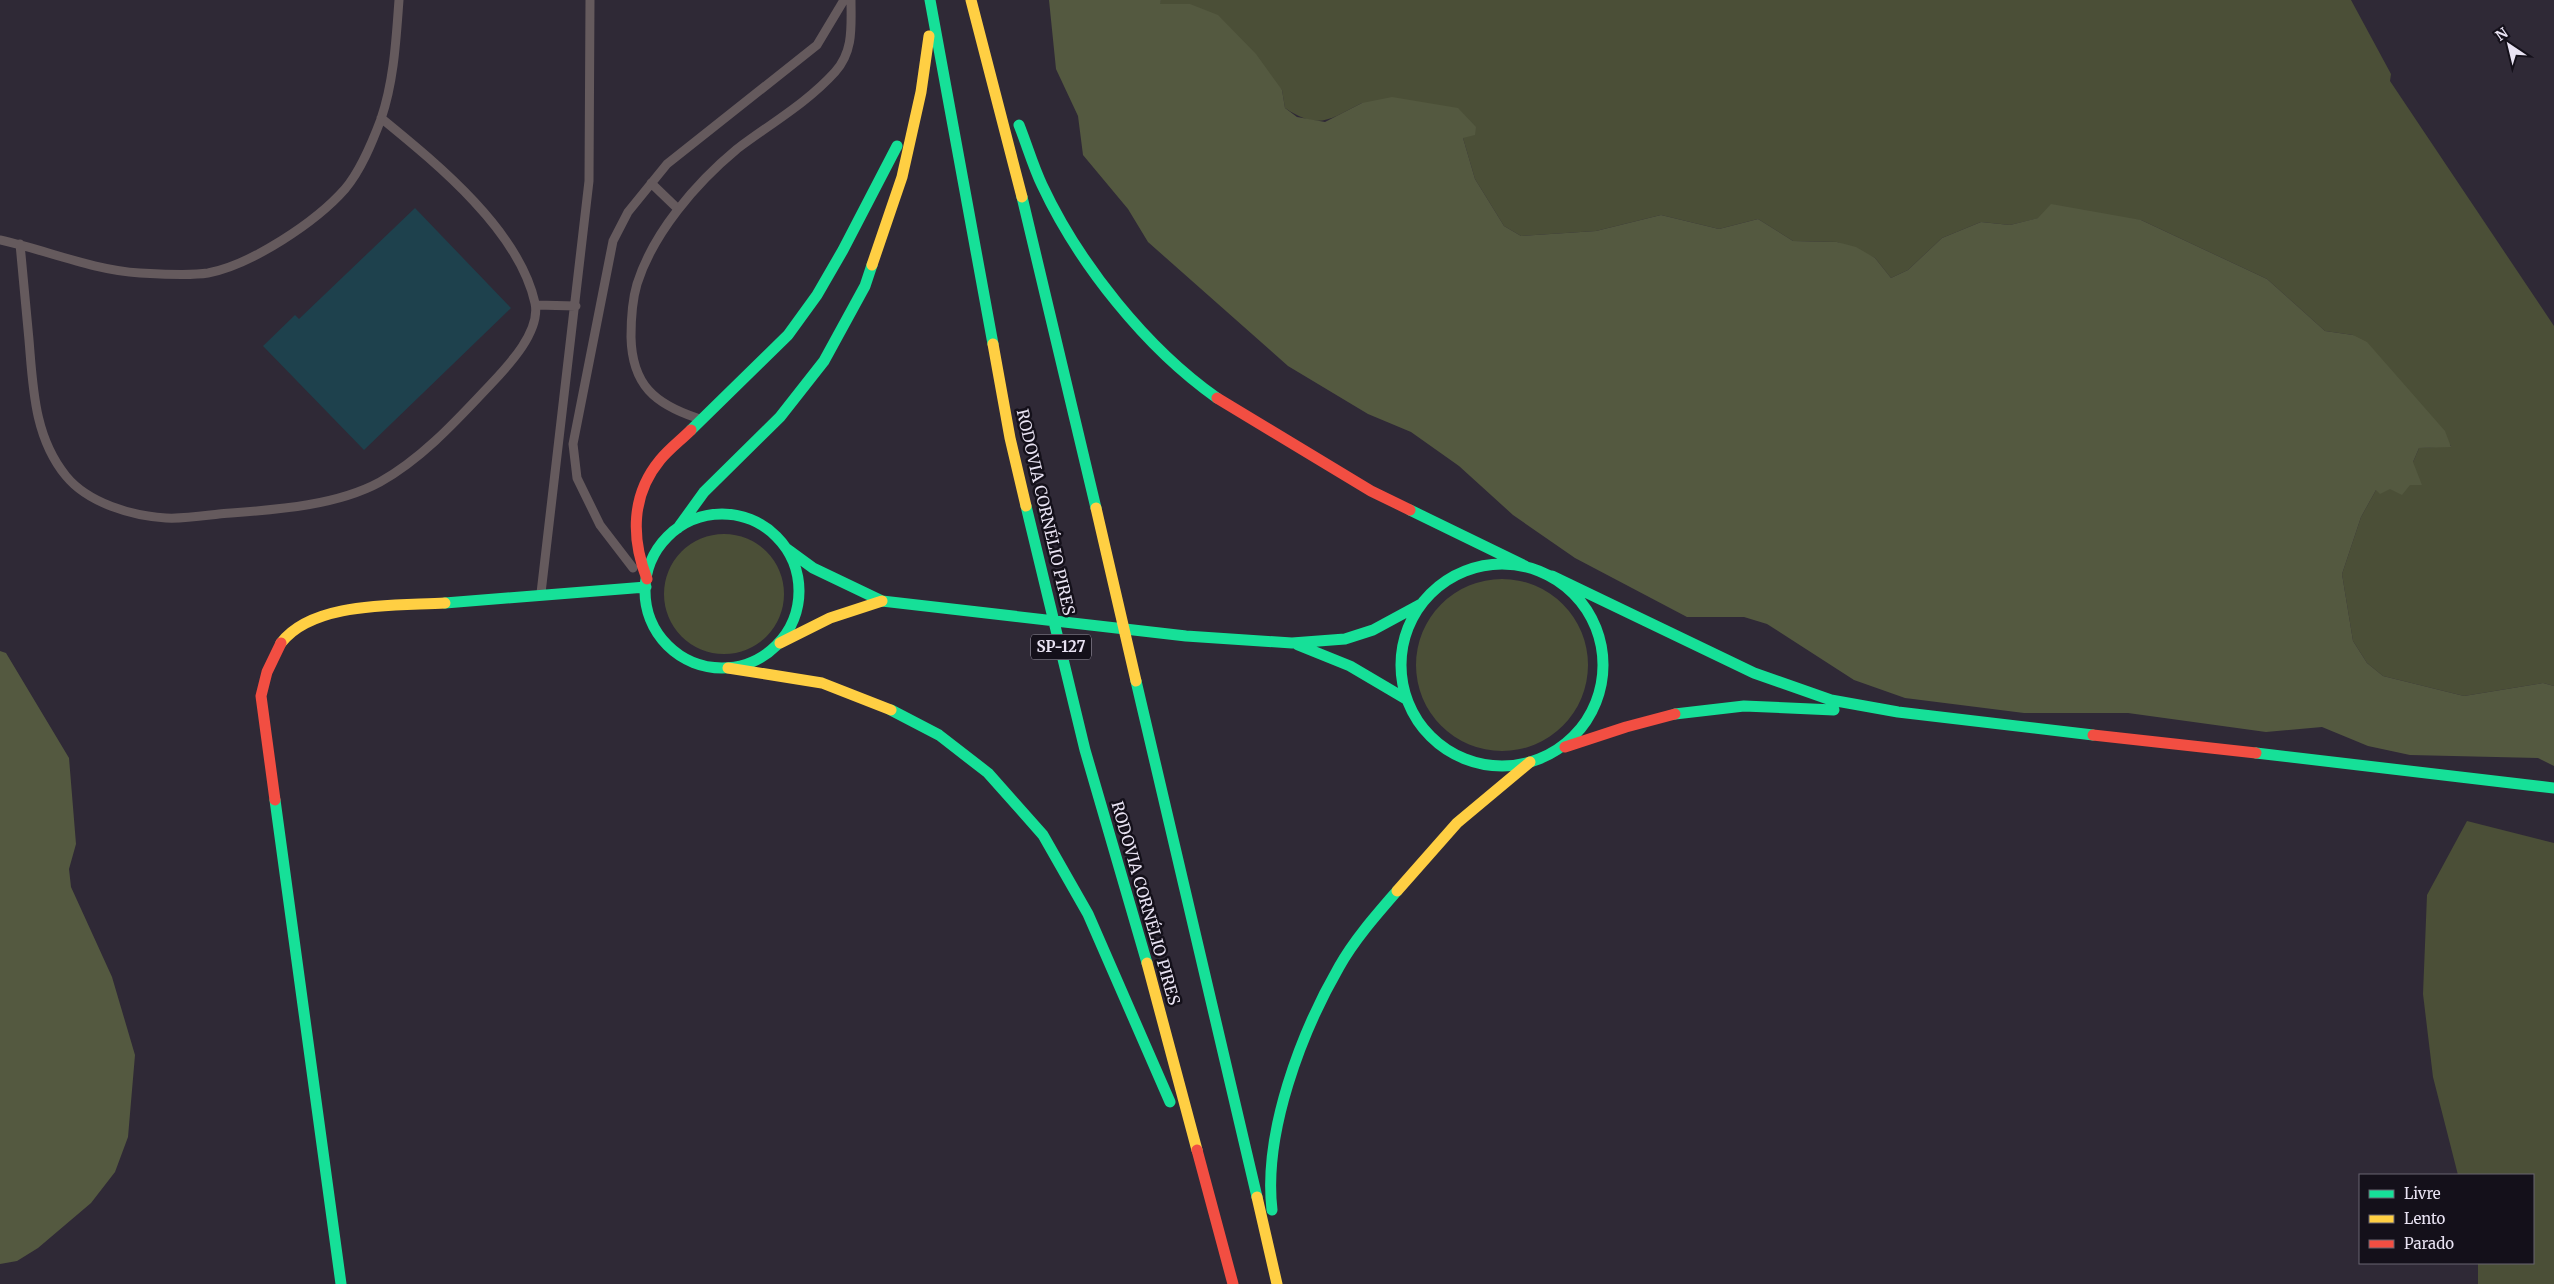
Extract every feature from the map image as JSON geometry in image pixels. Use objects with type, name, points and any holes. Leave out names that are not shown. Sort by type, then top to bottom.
[{"type":"main road","points":[[929,0],[929,39],[921,92],[902,177],[865,286],[824,361],[780,417],[704,492],[678,528],[662,544],[651,563],[646,584],[647,611],[659,635],[678,654],[702,666],[728,668],[822,683],[884,706],[939,734],[988,773],[1043,835],[1088,914],[1209,1196]]},
{"type":"main road","name":"RODOVIA CORNÉLIO PIRES","points":[[929,0],[1010,438],[1085,750],[1133,912],[1233,1284]]},
{"type":"main road","points":[[972,0],[1008,97]]},
{"type":"main road","points":[[972,0],[1034,243],[1183,890],[1279,1284]]},
{"type":"main road","points":[[646,584],[636,556],[634,520],[642,492],[660,460],[788,334],[817,295],[868,206],[921,92]]},
{"type":"main road","points":[[1015,115],[1042,186],[1076,247],[1116,299],[1157,346],[1202,387],[1229,406],[1371,491],[1524,566],[1552,576],[1754,673],[1831,700],[1898,712],[2554,788]]},
{"type":"main road","points":[[678,528],[700,517],[725,514],[749,519],[771,531],[787,549],[813,568],[882,601],[1186,636],[1292,643],[1318,642],[1354,636],[1373,630],[1420,604],[1441,584],[1467,570],[1495,564],[1524,566]]},
{"type":"main road","points":[[777,645],[792,624],[799,599],[798,573],[787,549]]},
{"type":"main road","points":[[1552,576],[1578,598],[1596,627],[1603,660],[1599,695],[1583,725],[1558,749]]},
{"type":"main road","points":[[342,1284],[261,696],[263,682],[274,655],[292,632],[317,616],[349,610],[541,596],[646,584]]},
{"type":"main road","points":[[728,668],[754,660],[808,626],[882,601]]},
{"type":"main road","points":[[1420,604],[1405,634],[1400,666],[1406,699],[1420,726],[1442,747],[1469,761],[1500,767],[1530,762]]},
{"type":"main road","points":[[1292,643],[1350,666],[1406,699]]},
{"type":"main road","points":[[1279,1284],[1269,1184],[1274,1139],[1290,1082],[1313,1017],[1340,965],[1380,911],[1457,823],[1530,762],[1558,749],[1617,728],[1668,716],[1730,707],[1898,712]]},
{"type":"lane","points":[[0,240],[82,262],[138,273],[208,273],[244,260],[294,234],[345,189],[366,155],[381,118],[393,66],[399,0]]},
{"type":"lane","points":[[541,596],[589,181],[590,0]]},
{"type":"lane","points":[[646,584],[600,525],[577,478],[573,444],[613,241],[628,212],[667,164],[817,46],[844,0]]},
{"type":"lane","points":[[702,420],[670,408],[649,393],[637,369],[632,344],[631,320],[637,285],[661,233],[690,192],[737,150],[783,118],[836,71],[846,56],[852,39],[851,0]]},
{"type":"lane","points":[[20,244],[35,408],[49,451],[67,477],[95,499],[131,513],[168,519],[254,511],[327,501],[379,482],[418,455],[515,359],[530,333],[536,305],[518,258],[482,210],[434,160],[381,118]]},
{"type":"lane","points":[[651,183],[678,209]]},
{"type":"lane","points":[[536,305],[576,306]]},
{"type":"lane","points":[[560,443],[573,444]]},
{"type":"green space","points":[[1049,0],[1161,0],[1160,4],[1190,4],[1218,15],[1256,54],[1282,90],[1285,108],[1297,117],[1325,122],[1362,103],[1392,97],[1458,108],[1476,127],[1475,135],[1463,138],[1475,179],[1504,226],[1521,236],[1596,231],[1661,215],[1719,229],[1758,219],[1793,241],[1837,242],[1856,247],[1875,258],[1891,278],[1908,270],[1942,238],[1981,222],[2010,225],[2038,218],[2051,204],[2141,220],[2267,279],[2325,331],[2353,335],[2367,342],[2445,431],[2451,447],[2419,448],[2413,462],[2422,485],[2410,485],[2402,495],[2390,489],[2380,494],[2376,490],[2361,517],[2342,574],[2353,641],[2367,663],[2383,676],[2464,696],[2543,683],[2554,686],[2554,766],[2538,758],[2410,755],[2368,746],[2322,727],[2266,732],[2128,713],[2024,713],[1905,698],[1854,680],[1767,624],[1744,617],[1687,617],[1575,558],[1513,515],[1459,466],[1411,432],[1368,414],[1288,366],[1148,242],[1128,209],[1083,155],[1078,116],[1056,69]]},
{"type":"green space","points":[[1161,0],[2351,0],[2391,74],[2390,81],[2554,326],[2554,686],[2543,683],[2464,696],[2383,676],[2367,663],[2353,641],[2342,574],[2361,517],[2376,490],[2413,462],[2419,448],[2451,446],[2353,335],[2325,331],[2267,279],[2141,220],[2039,218],[2010,225],[1981,222],[1942,238],[1908,270],[1891,278],[1875,258],[1837,242],[1793,241],[1758,219],[1719,229],[1661,215],[1596,231],[1521,236],[1504,226],[1475,179],[1463,138],[1362,103],[1333,118],[1324,120],[1316,121],[1297,115],[1285,108],[1282,90],[1159,4]]},
{"type":"green space","points":[[724,534],[736,535],[747,539],[757,544],[766,552],[774,561],[779,571],[783,582],[783,606],[779,617],[774,627],[766,636],[757,644],[747,649],[736,653],[724,654],[712,653],[701,649],[691,644],[682,636],[674,627],[669,617],[665,606],[664,594],[665,582],[669,571],[674,561],[682,552],[691,544],[701,539],[712,535]]},
{"type":"green space","points":[[1494,579],[1510,579],[1543,589],[1557,598],[1569,610],[1578,624],[1584,640],[1588,665],[1586,682],[1578,706],[1569,720],[1557,732],[1543,741],[1527,747],[1510,751],[1494,751],[1461,741],[1447,732],[1435,720],[1426,706],[1420,690],[1416,673],[1416,657],[1426,624],[1435,610],[1447,598],[1461,589],[1477,583]]},
{"type":"green space","points":[[0,651],[6,653],[69,758],[76,844],[69,869],[71,887],[112,977],[135,1055],[128,1137],[115,1172],[91,1203],[38,1248],[17,1261],[0,1264]]},
{"type":"green space","points":[[2467,821],[2554,843],[2554,1284],[2478,1284],[2478,1264],[2534,1264],[2534,1174],[2458,1174],[2433,1077],[2423,994],[2427,895]]},
{"type":"water","points":[[415,208],[511,308],[364,450],[263,346],[295,315],[299,319]]},
{"type":"traffic: fast","points":[[930,0],[993,344]]},
{"type":"traffic: fast","points":[[1019,125],[1042,185],[1057,215],[1095,274],[1140,329],[1165,355],[1217,398]]},
{"type":"traffic: fast","points":[[691,430],[788,335],[817,295],[843,250],[897,146]]},
{"type":"traffic: fast","points":[[1022,197],[1096,508]]},
{"type":"traffic: fast","points":[[678,528],[704,492],[780,417],[824,361],[865,286],[872,265]]},
{"type":"traffic: fast","points":[[1026,506],[1085,750],[1147,963]]},
{"type":"traffic: fast","points":[[1410,510],[1525,566]]},
{"type":"traffic: fast","points":[[722,514],[751,520],[765,527],[776,537],[786,548],[793,562],[799,591],[793,620],[786,634],[776,645],[765,655],[751,662],[722,668],[693,662],[679,655],[668,645],[658,634],[651,620],[645,591],[651,562],[658,548],[668,537],[679,527],[693,520],[722,514]]},
{"type":"traffic: fast","points":[[787,549],[813,568],[882,601],[1186,636],[1292,643],[1345,639],[1373,630],[1421,604]]},
{"type":"traffic: fast","points":[[1502,564],[1522,566],[1541,572],[1558,581],[1580,601],[1595,626],[1601,645],[1603,665],[1601,685],[1595,704],[1586,721],[1566,743],[1541,758],[1522,764],[1502,766],[1482,764],[1463,758],[1446,749],[1424,729],[1409,704],[1403,685],[1401,665],[1403,645],[1409,626],[1418,609],[1438,587],[1463,572],[1482,566],[1502,564]]},
{"type":"traffic: fast","points":[[1552,576],[1754,673],[1831,700],[1898,712],[2093,735]]},
{"type":"traffic: fast","points":[[445,603],[646,587]]},
{"type":"traffic: fast","points":[[1298,645],[1350,666],[1406,699]]},
{"type":"traffic: fast","points":[[1136,681],[1257,1197]]},
{"type":"traffic: fast","points":[[1675,714],[1744,706],[1834,710]]},
{"type":"traffic: fast","points":[[891,710],[939,735],[988,773],[1043,835],[1088,914],[1170,1102]]},
{"type":"traffic: fast","points":[[2256,753],[2554,788]]},
{"type":"traffic: fast","points":[[275,800],[341,1284]]},
{"type":"traffic: fast","points":[[1272,1210],[1273,1149],[1279,1117],[1288,1084],[1311,1022],[1345,957],[1397,891]]},
{"type":"traffic: slow","points":[[971,0],[1022,197]]},
{"type":"traffic: slow","points":[[872,265],[902,177],[921,92],[929,36]]},
{"type":"traffic: slow","points":[[993,344],[1010,438],[1026,506]]},
{"type":"traffic: slow","points":[[1096,508],[1136,681]]},
{"type":"traffic: slow","points":[[780,643],[830,618],[882,601]]},
{"type":"traffic: slow","points":[[281,643],[295,629],[313,619],[334,613],[357,608],[445,603]]},
{"type":"traffic: slow","points":[[728,668],[822,683],[891,710]]},
{"type":"traffic: slow","points":[[1397,891],[1457,823],[1530,762]]},
{"type":"traffic: slow","points":[[1147,963],[1197,1150]]},
{"type":"traffic: slow","points":[[1257,1197],[1277,1284]]},
{"type":"traffic: jam","points":[[1217,398],[1371,491],[1410,510]]},
{"type":"traffic: jam","points":[[647,579],[638,548],[636,533],[639,502],[643,488],[650,473],[660,460],[691,430]]},
{"type":"traffic: jam","points":[[275,800],[261,696],[267,672],[281,643]]},
{"type":"traffic: jam","points":[[1565,747],[1626,727],[1675,714]]},
{"type":"traffic: jam","points":[[2093,735],[2256,753]]},
{"type":"traffic: jam","points":[[1197,1150],[1233,1284]]}]
